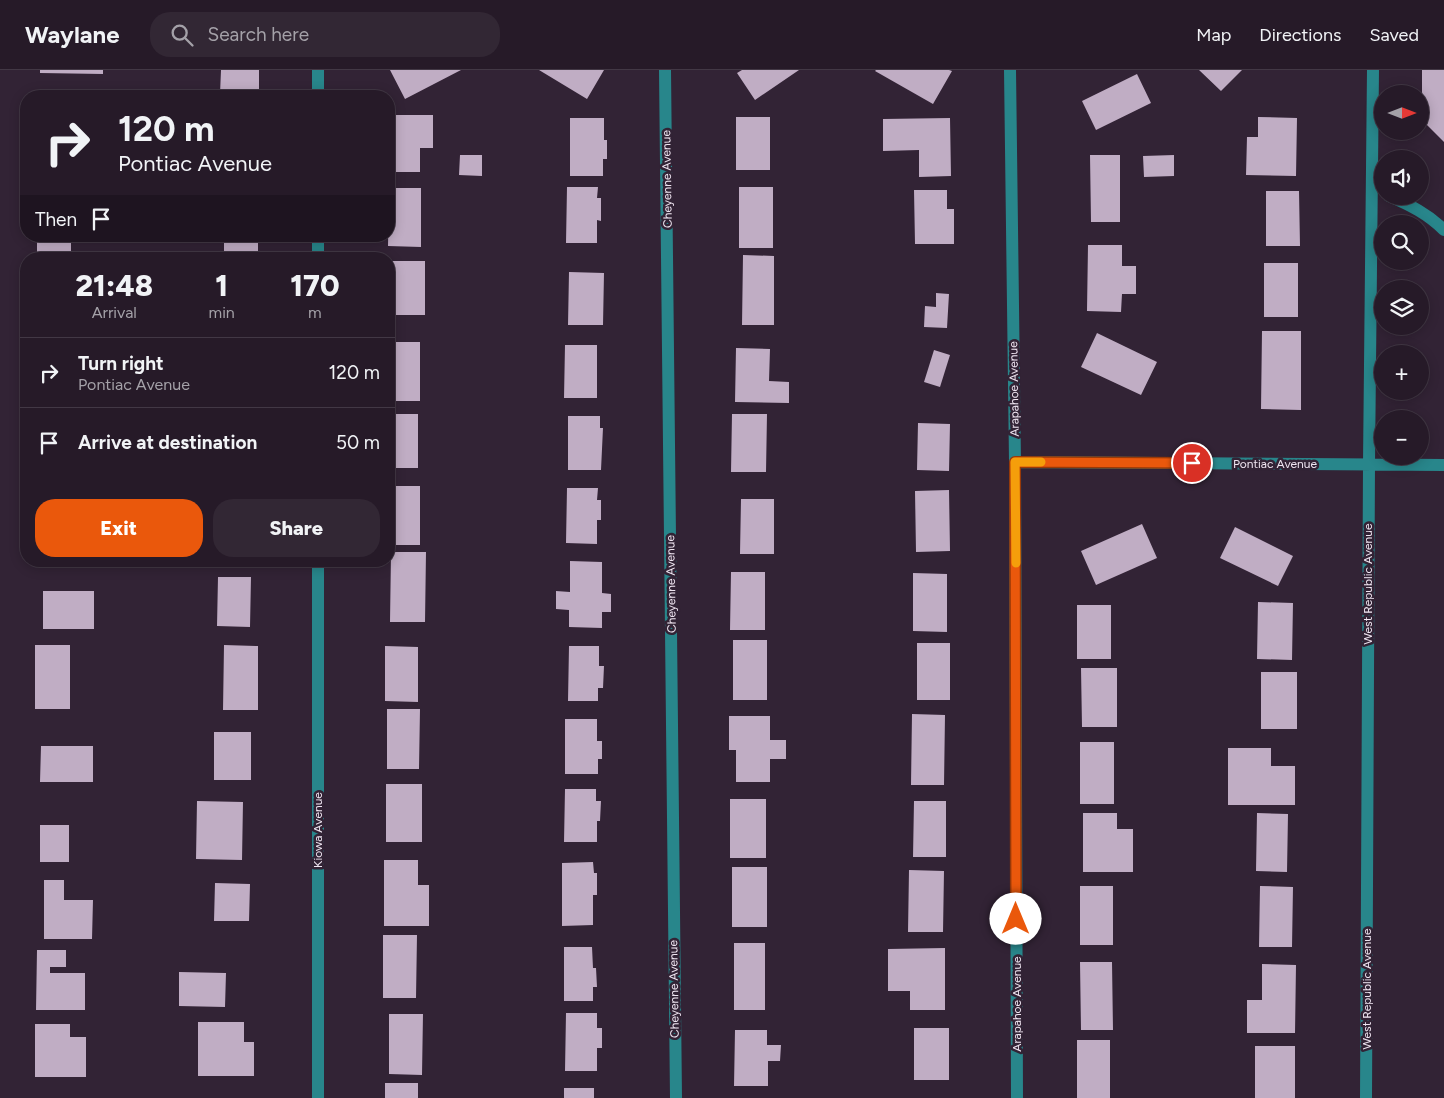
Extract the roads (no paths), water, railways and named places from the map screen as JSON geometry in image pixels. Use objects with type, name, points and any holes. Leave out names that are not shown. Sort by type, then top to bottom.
[{"type":"street","points":[[318,70],[318,90]]},
{"type":"street","name":"Cheyenne Avenue","points":[[666,70],[676,1098]]},
{"type":"street","name":"Arapahoe Avenue","points":[[1010,70],[1015,462],[1017,1098]]},
{"type":"street","name":"West Republic Avenue","points":[[1373,70],[1376,150]]},
{"type":"street","name":"West Republic Avenue","points":[[1366,1098],[1369,464],[1377,205]]},
{"type":"street","points":[[1410,205],[1436,221],[1444,230]]},
{"type":"street","name":"Pontiac Avenue","points":[[1015,462],[1444,464]]},
{"type":"street","name":"Kiowa Avenue","points":[[318,567],[318,1098]]}]
